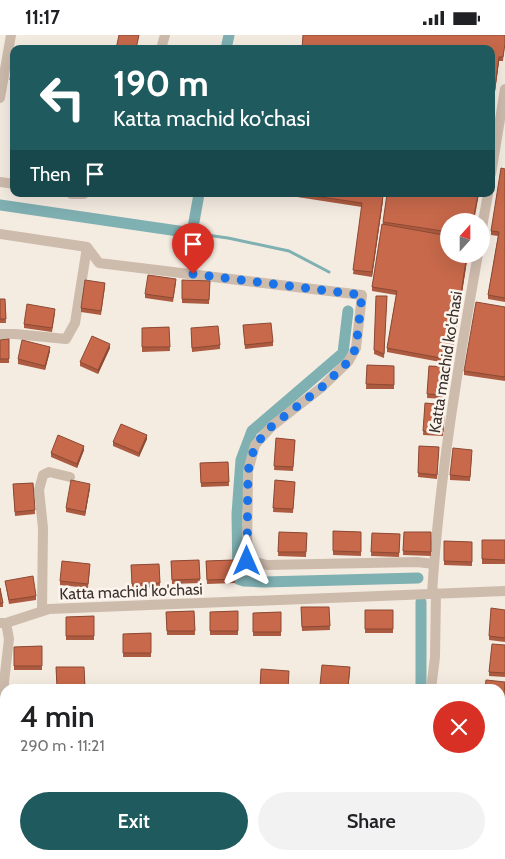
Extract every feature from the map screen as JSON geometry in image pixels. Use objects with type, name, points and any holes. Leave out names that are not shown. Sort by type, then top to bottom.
[{"type":"street","points":[[0,98],[11,35]]},
{"type":"street","points":[[495,150],[505,89]]},
{"type":"street","points":[[485,213],[487,197]]},
{"type":"street","points":[[0,234],[87,247],[99,263],[362,295],[356,348],[348,362],[322,387],[272,426],[255,445],[248,471],[247,561],[267,565],[417,562],[434,564]]},
{"type":"street","points":[[0,334],[15,333],[66,339],[75,323],[87,247]]},
{"type":"street","name":"Katta machid ko'chasi","points":[[434,593],[434,564],[438,520],[454,400],[477,263]]},
{"type":"street","name":"Katta machid ko'chasi","points":[[42,611],[43,529],[39,489],[43,475],[49,472],[70,477]]},
{"type":"street","name":"Katta machid ko'chasi","points":[[4,684],[9,639],[3,623],[49,609],[505,591]]},
{"type":"street","points":[[432,684],[435,657],[434,593]]},
{"type":"building","points":[[119,35],[139,35],[137,45],[117,45]]},
{"type":"building","points":[[303,35],[505,35],[503,57],[499,57],[495,87],[495,45],[302,45]]},
{"type":"building","points":[[501,168],[505,169],[505,298],[488,295],[499,232],[491,231]]},
{"type":"building","points":[[321,197],[383,197],[372,272],[353,270],[362,203]]},
{"type":"building","points":[[387,197],[477,197],[474,213],[440,213],[440,231],[383,222]]},
{"type":"building","points":[[382,224],[440,234],[440,263],[466,263],[451,360],[387,348],[397,291],[372,287]]},
{"type":"building","points":[[148,275],[176,279],[173,298],[145,294]]},
{"type":"building","points":[[85,280],[105,283],[101,311],[81,308]]},
{"type":"building","points":[[182,280],[210,281],[209,300],[182,299]]},
{"type":"building","points":[[376,296],[387,296],[384,354],[374,350]]},
{"type":"building","points":[[0,299],[5,299],[6,319],[0,319]]},
{"type":"building","points":[[476,302],[505,307],[505,377],[464,371]]},
{"type":"building","points":[[27,304],[55,309],[52,328],[24,324]]},
{"type":"building","points":[[271,323],[273,342],[245,345],[243,325]]},
{"type":"building","points":[[218,326],[220,345],[192,348],[191,328]]},
{"type":"building","points":[[169,327],[170,347],[142,347],[142,328]]},
{"type":"building","points":[[92,336],[110,344],[98,370],[80,362]]},
{"type":"building","points":[[9,339],[9,359],[0,359],[0,340]]},
{"type":"building","points":[[22,340],[50,347],[45,366],[18,359]]},
{"type":"building","points":[[367,365],[394,366],[394,385],[366,384]]},
{"type":"building","points":[[429,366],[448,367],[446,395],[427,394]]},
{"type":"building","points":[[425,403],[445,405],[443,432],[423,431]]},
{"type":"building","points":[[121,424],[147,435],[139,453],[113,442]]},
{"type":"building","points":[[58,435],[84,446],[77,464],[51,453]]},
{"type":"building","points":[[276,438],[295,440],[293,467],[274,466]]},
{"type":"building","points":[[419,446],[439,447],[437,475],[418,473]]},
{"type":"building","points":[[453,448],[472,450],[470,477],[450,475]]},
{"type":"building","points":[[228,462],[229,482],[201,483],[200,463]]},
{"type":"building","points":[[71,480],[90,484],[85,512],[66,508]]},
{"type":"building","points":[[275,480],[295,482],[293,509],[273,508]]},
{"type":"building","points":[[33,483],[35,510],[15,512],[13,484]]},
{"type":"building","points":[[333,531],[361,532],[361,552],[333,551]]},
{"type":"building","points":[[279,532],[307,533],[306,552],[278,552]]},
{"type":"building","points":[[404,532],[431,532],[431,552],[403,551]]},
{"type":"building","points":[[372,533],[400,534],[399,553],[371,552]]},
{"type":"building","points":[[482,540],[505,540],[505,560],[482,559]]},
{"type":"building","points":[[444,541],[472,542],[472,562],[444,561]]},
{"type":"building","points":[[199,560],[200,579],[172,580],[171,561]]},
{"type":"building","points":[[234,560],[235,579],[207,580],[206,561]]},
{"type":"building","points":[[62,561],[90,564],[88,584],[60,581]]},
{"type":"building","points":[[159,564],[160,583],[132,584],[131,565]]},
{"type":"building","points":[[33,576],[36,596],[9,600],[5,581]]},
{"type":"building","points":[[0,588],[3,603],[0,603]]},
{"type":"building","points":[[301,607],[329,607],[330,626],[302,627]]},
{"type":"building","points":[[491,608],[505,610],[505,638],[489,636]]},
{"type":"building","points":[[365,610],[393,610],[393,629],[365,629]]},
{"type":"building","points":[[194,611],[195,631],[167,631],[166,612]]},
{"type":"building","points":[[238,611],[238,631],[210,631],[210,612]]},
{"type":"building","points":[[281,612],[281,632],[253,632],[253,613]]},
{"type":"building","points":[[94,616],[94,636],[66,636],[66,617]]},
{"type":"building","points":[[151,633],[151,653],[123,653],[123,634]]},
{"type":"building","points":[[492,644],[505,645],[505,673],[489,672]]},
{"type":"building","points":[[42,646],[42,666],[14,666],[14,647]]},
{"type":"building","points":[[322,665],[350,667],[348,684],[320,684]]},
{"type":"building","points":[[56,667],[84,667],[85,684],[57,684]]},
{"type":"building","points":[[261,669],[289,671],[288,684],[260,684]]},
{"type":"building","points":[[486,680],[505,682],[505,684],[486,684]]},
{"type":"waterway","points":[[227,45],[229,35]]},
{"type":"waterway","points":[[0,205],[192,233],[198,197]]},
{"type":"waterway","points":[[192,233],[228,238],[289,251],[329,272]]},
{"type":"waterway","points":[[348,311],[343,353],[252,431],[241,460],[237,514],[238,579],[264,582],[418,578]]},
{"type":"waterway","points":[[421,602],[421,684]]},
{"type":"route","points":[[193,274],[362,295],[356,348],[348,362],[322,387],[272,426],[255,445],[248,471],[247,561]]}]
